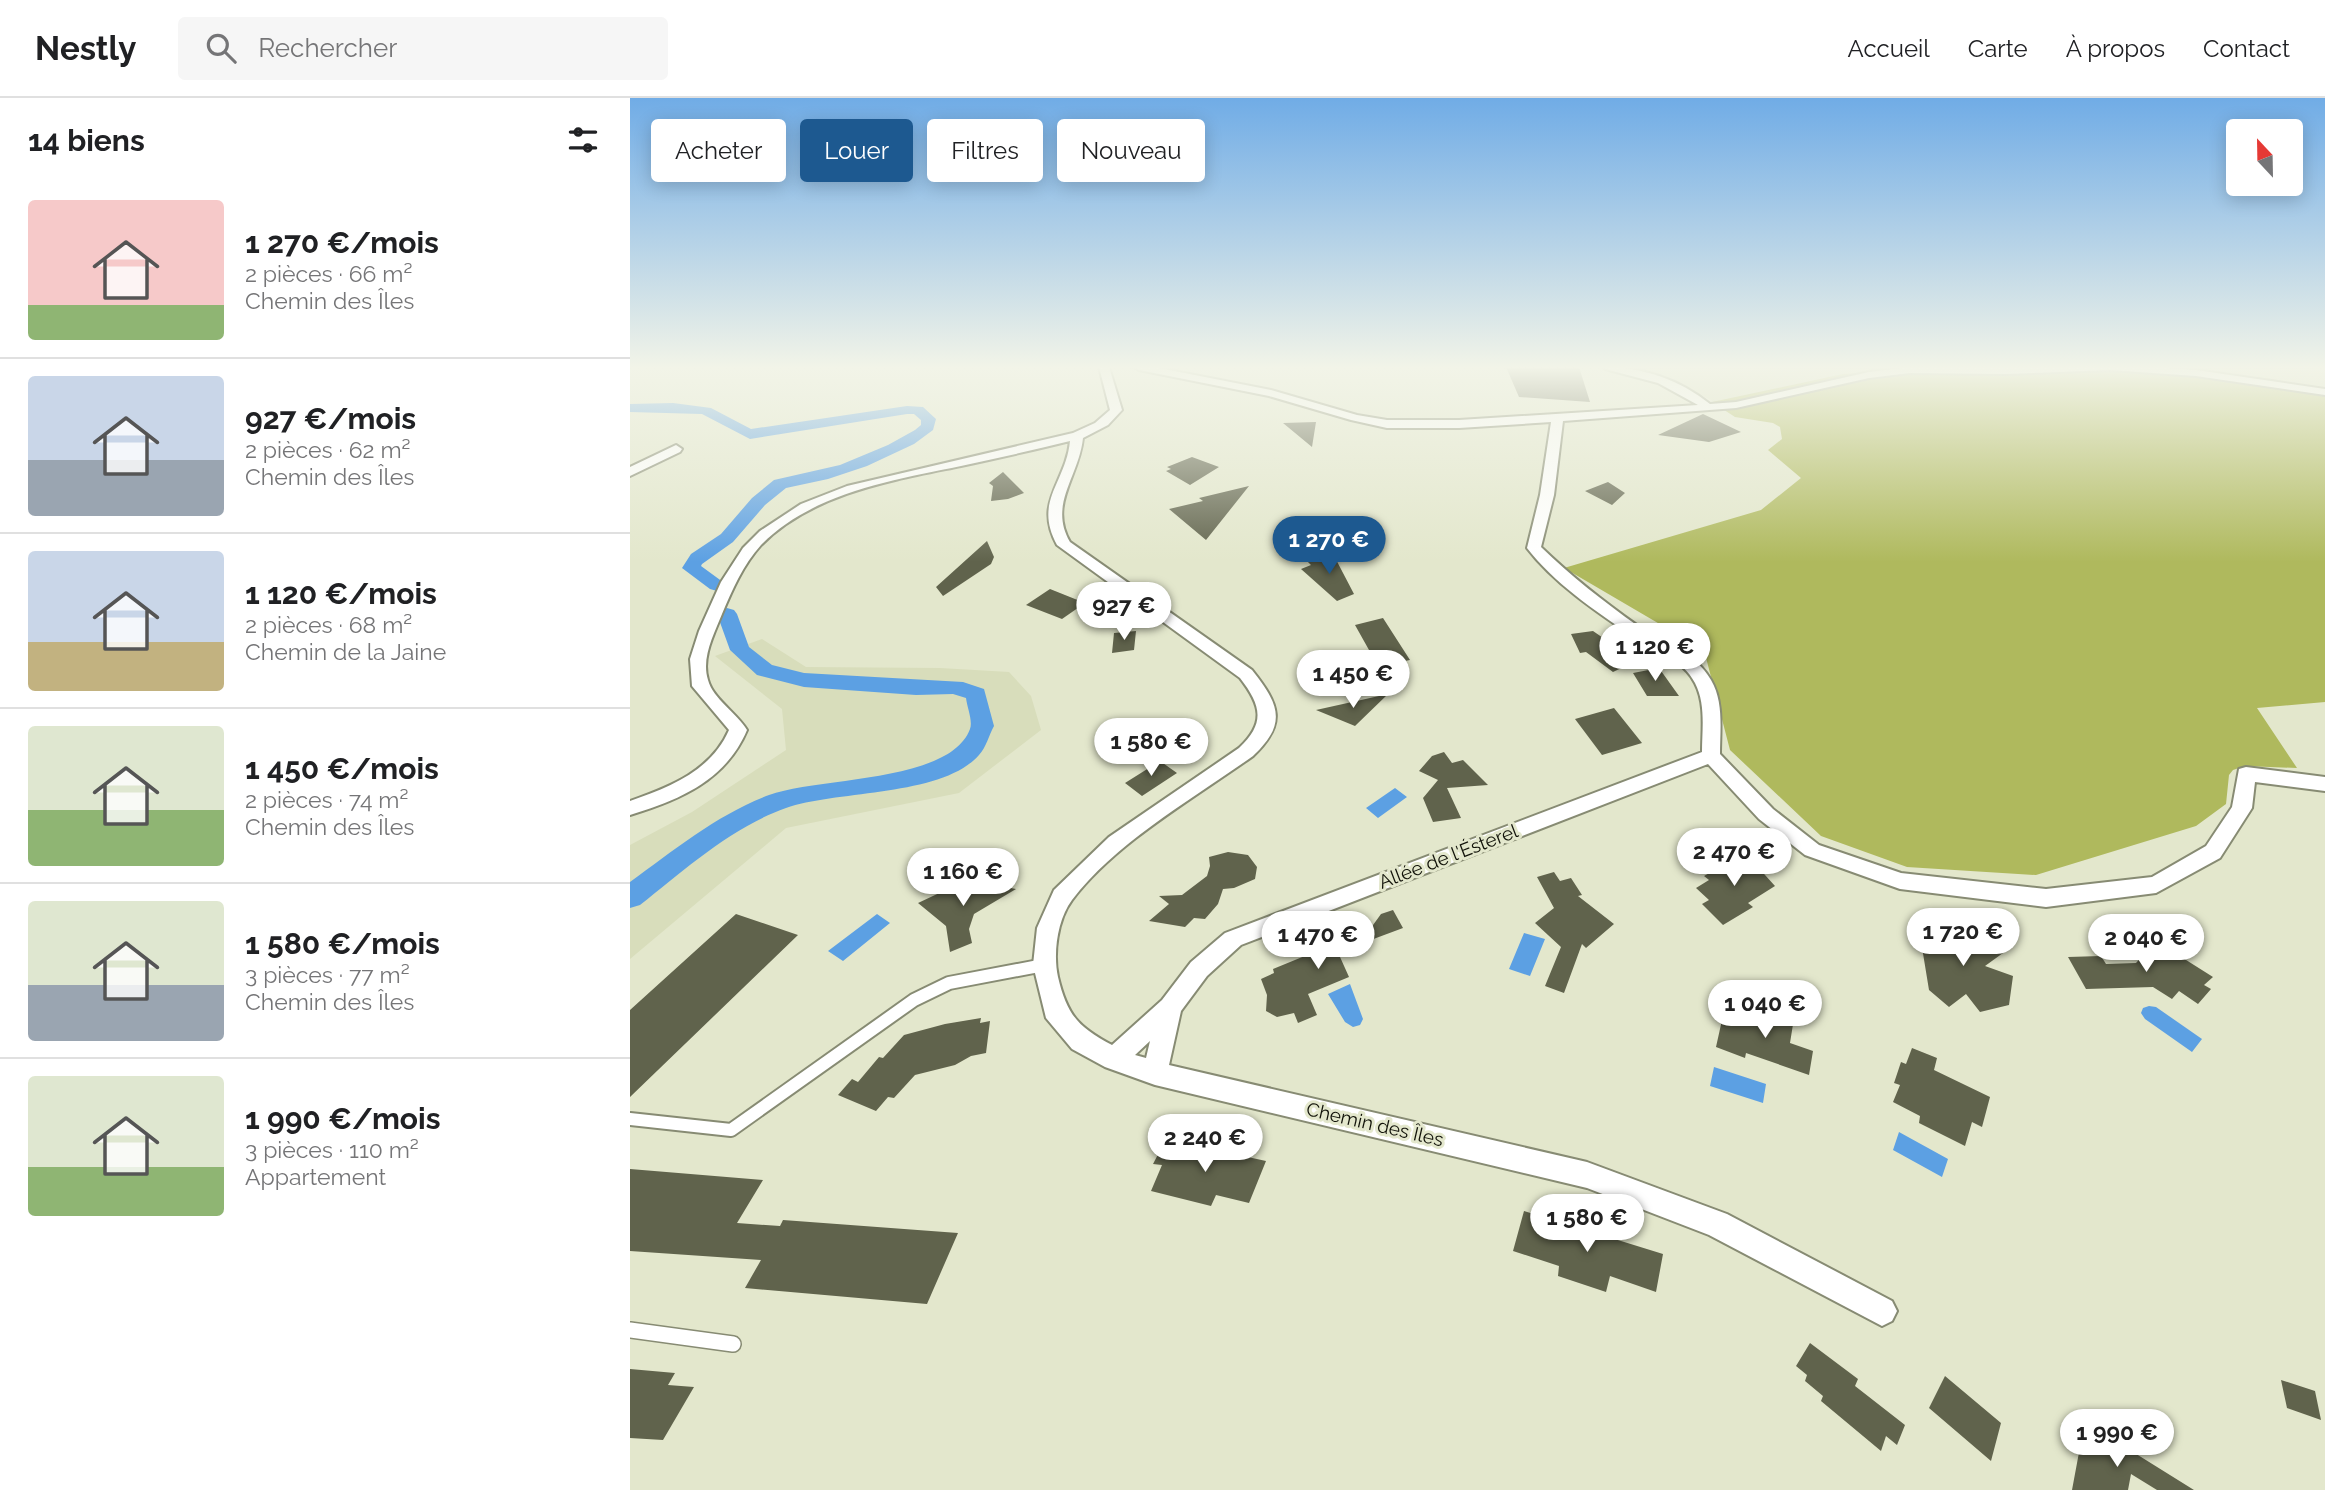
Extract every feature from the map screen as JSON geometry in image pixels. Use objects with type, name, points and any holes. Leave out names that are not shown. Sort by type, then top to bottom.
[{"type":"street","points":[[630,808],[662,797],[699,778],[721,761],[733,745],[738,730],[732,718],[700,685],[698,663],[702,642],[718,604],[750,548],[764,534],[804,508],[875,481],[1086,432]]},
{"type":"street","points":[[1556,432],[1547,495],[1534,548],[1563,577],[1637,632],[1677,653],[1703,681],[1712,707],[1711,756],[1766,814],[1812,850],[1900,880],[2046,898],[2156,885],[2213,852],[2242,808],[2246,774],[2325,784]]},
{"type":"street","name":"Chemin des Îles","points":[[1077,436],[1077,450],[1055,509],[1055,528],[1064,545],[1193,634],[1245,674],[1260,692],[1268,719],[1263,736],[1247,752],[1116,842],[1062,897],[1048,928],[1044,965],[1054,1011],[1081,1041],[1114,1059],[1155,1073],[1587,1175],[1717,1224],[1882,1311]]},
{"type":"street","points":[[632,469],[676,449]]},
{"type":"street","name":"Allée de l'Ésterel","points":[[1114,1059],[1170,1007],[1199,969],[1233,939],[1711,756]]},
{"type":"street","name":"Allée de l'Ésterel","points":[[1155,1073],[1170,1007]]},
{"type":"lane","points":[[630,1119],[731,1129],[914,1000],[949,983],[1044,965]]},
{"type":"lane","points":[[630,1329],[733,1344]]},
{"type":"shaded area","points":[[762,639],[806,667],[940,668],[1009,672],[1031,696],[1041,730],[959,793],[786,828],[630,959],[630,845],[692,812],[786,750],[782,709],[715,656]]},
{"type":"green space","points":[[1781,432],[2325,432],[2325,702],[2257,708],[2297,768],[2245,766],[2233,770],[2229,775],[2226,804],[2196,826],[2036,875],[1907,867],[1821,836],[1730,750],[1704,650],[1564,568],[1761,510],[1801,478],[1768,450],[1782,439]]},
{"type":"water","points":[[1395,788],[1407,797],[1378,818],[1366,808]]},
{"type":"water","points":[[877,914],[890,923],[843,961],[828,951]]},
{"type":"water","points":[[1524,933],[1545,939],[1530,976],[1509,969]]},
{"type":"water","points":[[1350,984],[1363,1019],[1360,1025],[1353,1027],[1345,1022],[1328,994]]},
{"type":"water","points":[[2156,1007],[2202,1039],[2192,1052],[2145,1019],[2141,1013],[2143,1008]]},
{"type":"water","points":[[1714,1067],[1766,1084],[1763,1103],[1710,1086]]},
{"type":"water","points":[[1899,1132],[1948,1159],[1942,1177],[1893,1150]]},
{"type":"building","points":[[1294,432],[1314,432],[1312,447]]},
{"type":"building","points":[[1665,432],[1741,432],[1709,442],[1658,435]]},
{"type":"building","points":[[1192,457],[1219,467],[1190,485],[1166,471],[1171,469],[1167,467]]},
{"type":"building","points":[[1003,472],[1024,493],[991,501],[993,486],[989,483]]},
{"type":"building","points":[[1608,482],[1625,493],[1612,505],[1585,491]]},
{"type":"building","points":[[1249,486],[1206,540],[1169,509],[1203,501],[1199,498]]},
{"type":"building","points":[[987,541],[994,557],[991,564],[943,596],[936,587]]},
{"type":"building","points":[[1331,550],[1354,594],[1337,601],[1301,569],[1311,565],[1306,560]]},
{"type":"building","points":[[1050,589],[1085,603],[1062,619],[1026,605]]},
{"type":"building","points":[[1383,618],[1410,660],[1370,668],[1364,651],[1369,650],[1355,625]]},
{"type":"building","points":[[1136,631],[1134,650],[1112,653],[1114,633]]},
{"type":"building","points":[[1593,631],[1634,662],[1613,672],[1586,652],[1580,653],[1571,634]]},
{"type":"building","points":[[1659,668],[1679,696],[1647,696],[1633,673]]},
{"type":"building","points":[[1388,694],[1355,726],[1316,710]]},
{"type":"building","points":[[1614,708],[1642,743],[1602,755],[1575,719]]},
{"type":"building","points":[[1444,752],[1452,763],[1463,760],[1488,785],[1447,788],[1461,818],[1433,822],[1423,798],[1438,780],[1419,771],[1432,756]]},
{"type":"building","points":[[1160,761],[1177,773],[1142,796],[1125,783]]},
{"type":"building","points":[[1228,852],[1248,855],[1257,867],[1255,879],[1234,888],[1223,889],[1218,904],[1205,919],[1194,918],[1185,927],[1149,921],[1169,904],[1159,896],[1182,895],[1207,876],[1209,857]]},
{"type":"building","points":[[1745,853],[1775,886],[1748,903],[1753,907],[1723,925],[1702,904],[1709,900],[1696,888],[1709,880],[1704,876]]},
{"type":"building","points":[[1554,872],[1560,881],[1571,878],[1582,895],[1578,896],[1614,924],[1586,948],[1582,944],[1564,993],[1545,986],[1561,947],[1535,923],[1554,908],[1537,877]]},
{"type":"building","points":[[969,880],[1016,889],[974,914],[969,929],[972,943],[950,952],[946,926],[918,903],[950,888],[953,892]]},
{"type":"building","points":[[1393,910],[1403,928],[1360,944],[1360,949],[1341,957],[1336,948],[1349,977],[1308,994],[1317,1015],[1298,1023],[1294,1013],[1277,1017],[1266,1011],[1267,995],[1261,979],[1274,973],[1273,969],[1334,944],[1330,937],[1353,928],[1360,943],[1381,914]]},
{"type":"building","points":[[736,914],[798,935],[630,1097],[630,1010]]},
{"type":"building","points":[[1918,923],[1961,930],[1975,942],[1983,937],[2003,953],[1985,966],[2013,976],[2009,1005],[1980,1012],[1966,994],[1949,1007],[1929,990]]},
{"type":"building","points":[[2156,941],[2213,977],[2204,985],[2211,989],[2198,1004],[2179,991],[2172,999],[2153,987],[2086,989],[2068,957],[2101,956],[2106,964],[2136,963]]},
{"type":"building","points":[[1772,1005],[1795,1012],[1790,1043],[1813,1051],[1809,1075],[1746,1053],[1745,1058],[1716,1047],[1724,1011],[1767,1025]]},
{"type":"building","points":[[981,1018],[980,1023],[990,1021],[986,1053],[971,1056],[955,1065],[915,1075],[894,1098],[888,1097],[876,1111],[838,1095],[852,1079],[858,1082],[879,1057],[883,1058],[904,1035]]},
{"type":"building","points":[[1912,1048],[1937,1058],[1934,1070],[1990,1097],[1982,1127],[1972,1122],[1965,1146],[1919,1123],[1920,1116],[1893,1102],[1900,1085],[1894,1083],[1901,1062],[1906,1064]]},
{"type":"building","points":[[1166,1139],[1266,1161],[1249,1203],[1216,1195],[1211,1206],[1151,1191],[1162,1165],[1153,1164]]},
{"type":"building","points":[[630,1169],[763,1180],[737,1223],[780,1226],[783,1220],[958,1233],[927,1304],[745,1288],[761,1260],[630,1251]]},
{"type":"building","points":[[1524,1211],[1663,1254],[1656,1292],[1610,1276],[1606,1292],[1558,1276],[1559,1266],[1513,1251]]},
{"type":"building","points":[[1810,1343],[1858,1379],[1855,1386],[1905,1425],[1897,1445],[1886,1436],[1881,1451],[1821,1401],[1823,1396],[1805,1381],[1807,1375],[1796,1366]]},
{"type":"building","points":[[630,1369],[675,1373],[668,1385],[694,1387],[663,1440],[630,1438]]},
{"type":"building","points":[[1945,1376],[2001,1423],[1991,1461],[1929,1408]]},
{"type":"building","points":[[2281,1380],[2315,1391],[2321,1420],[2287,1408]]},
{"type":"building","points":[[2089,1429],[2124,1451],[2125,1447],[2194,1490],[2157,1490],[2131,1474],[2128,1490],[2072,1490],[2080,1447],[2085,1451]]},
{"type":"waterway","points":[[745,432],[763,432]]},
{"type":"waterway","points":[[717,585],[691,568],[702,554],[727,538],[772,489],[785,482],[833,473],[878,456],[922,432]]},
{"type":"waterway","points":[[630,897],[701,844],[758,810],[802,795],[912,778],[946,767],[971,750],[982,726],[976,694],[955,687],[916,688],[804,680],[765,670],[740,650],[727,614]]}]
